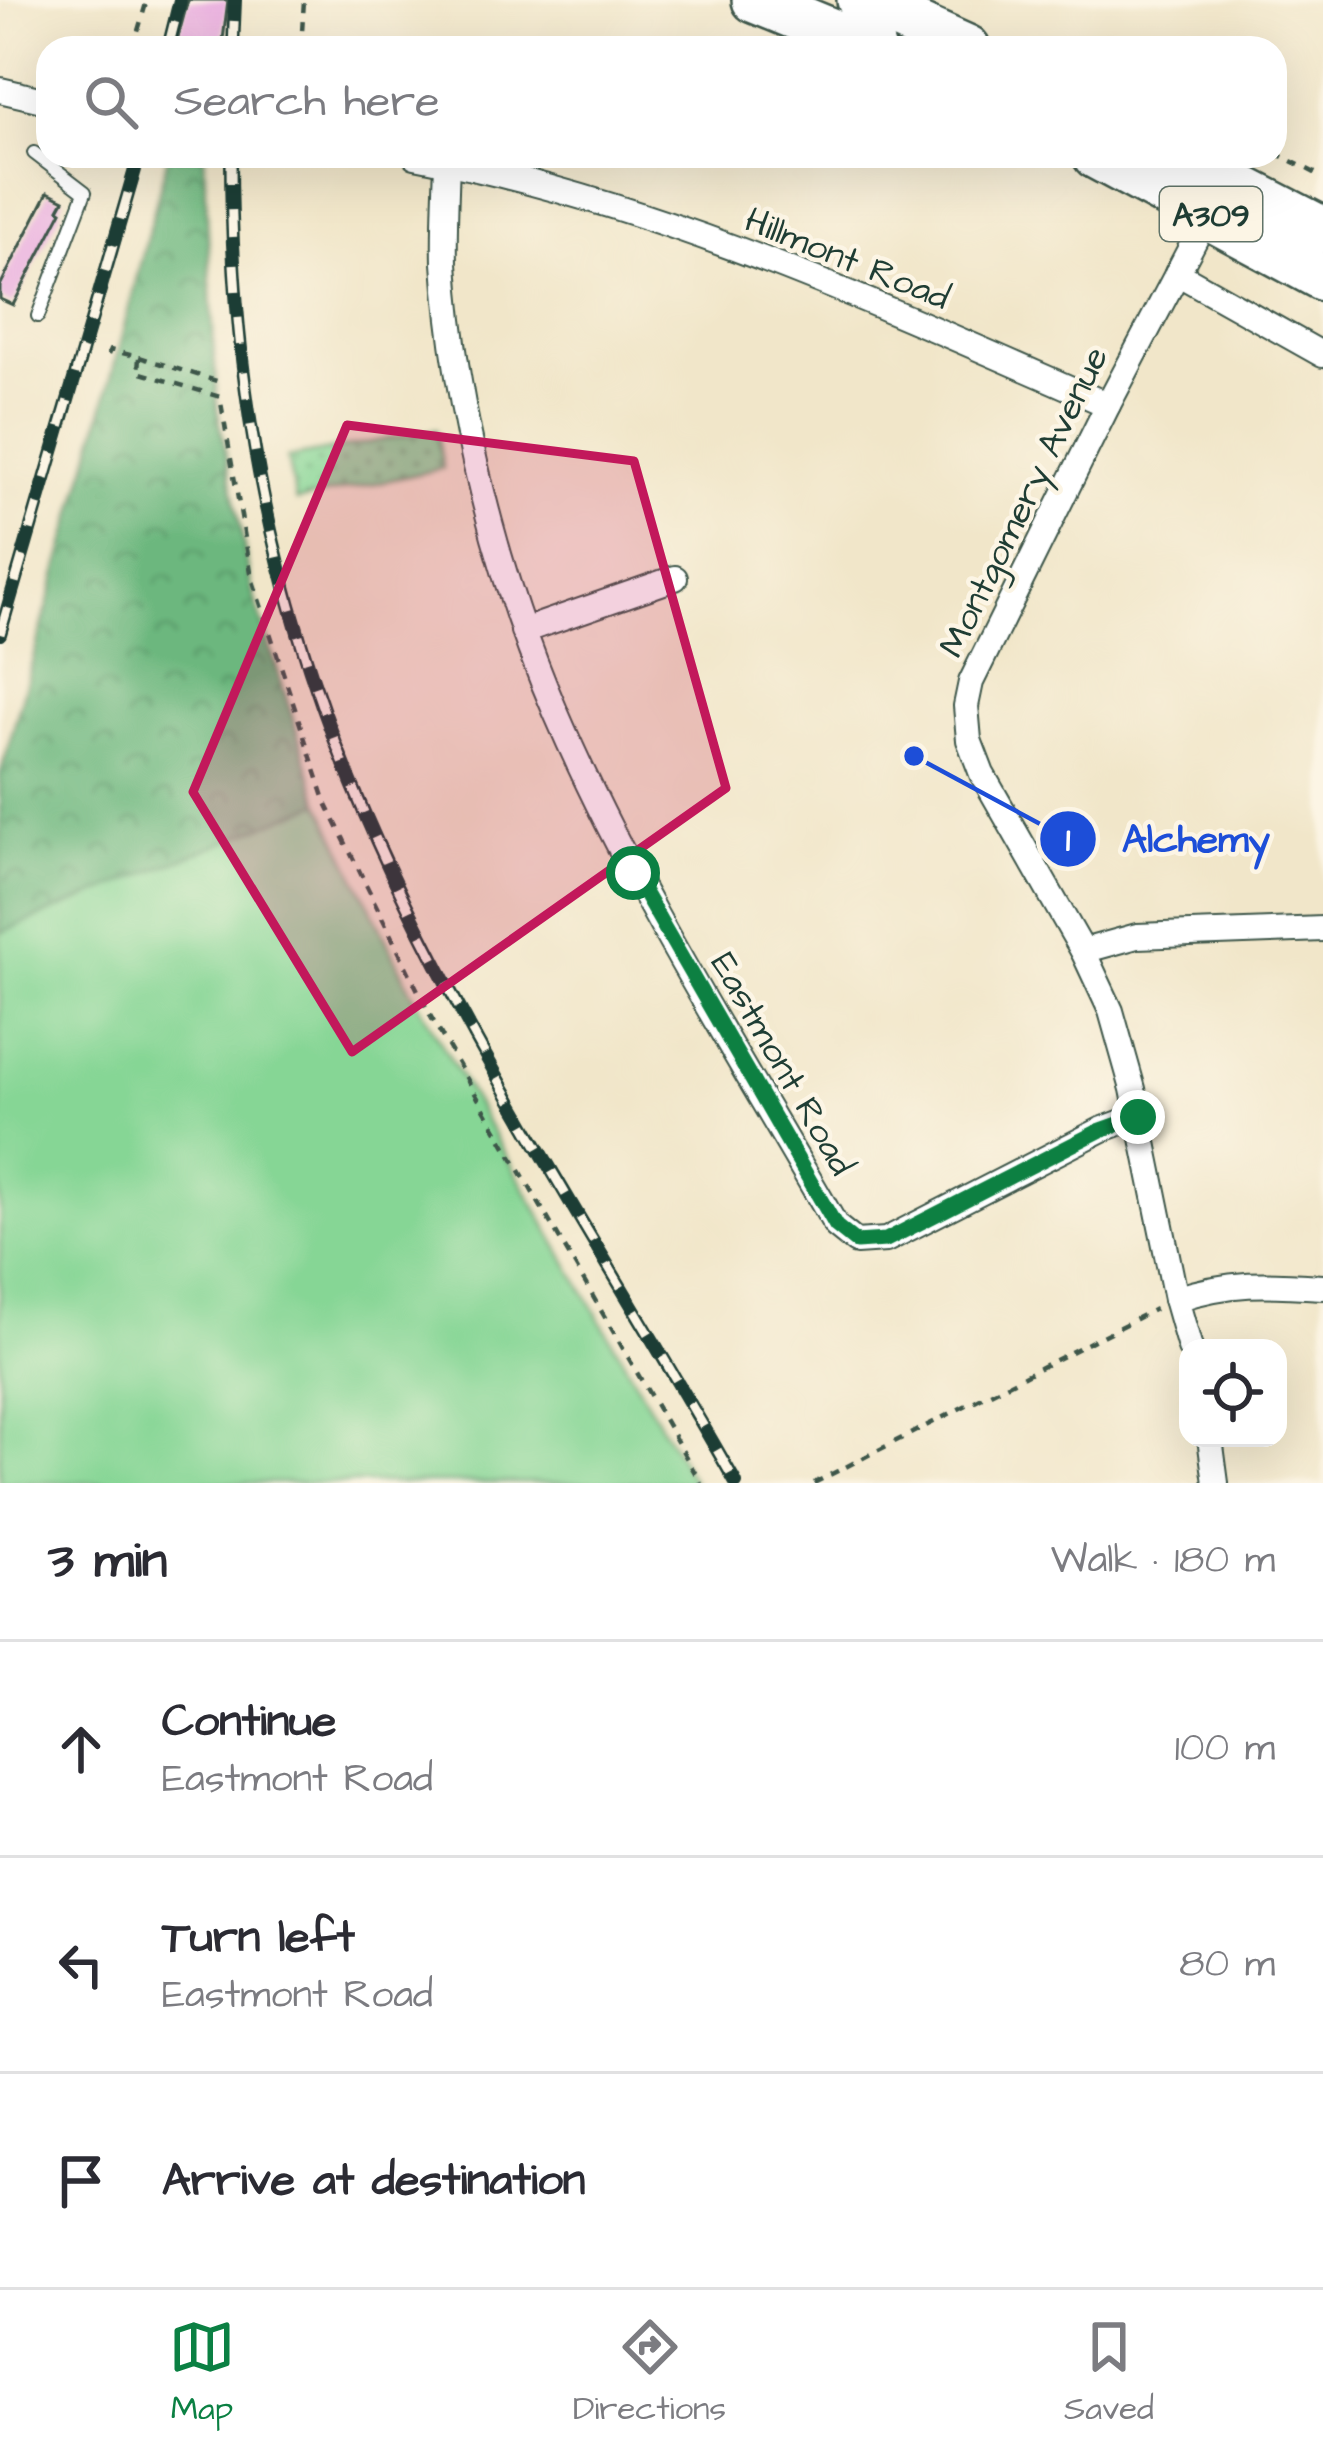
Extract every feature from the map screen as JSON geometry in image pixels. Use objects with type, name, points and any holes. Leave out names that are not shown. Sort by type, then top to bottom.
[{"type":"highway","points":[[754,0],[842,36]]},
{"type":"highway","points":[[860,0],[940,36]]},
{"type":"highway","name":"A309","points":[[1120,168],[1323,278]]},
{"type":"highway","name":"A309","points":[[1203,168],[1323,230]]},
{"type":"street","points":[[0,90],[36,98]]},
{"type":"street","name":"Eastmont Road","points":[[447,168],[445,261],[455,350],[480,476],[523,631],[555,712],[633,873],[845,1236],[870,1244],[886,1240],[1101,1130],[1138,1117]]},
{"type":"street","name":"Hillmont Road","points":[[470,168],[624,209],[822,281],[1108,405]]},
{"type":"street","name":"Montgomery Avenue","points":[[1187,1339],[1111,1011],[1083,951],[982,774],[969,740],[966,706],[970,682],[1209,213]]},
{"type":"street","points":[[1177,273],[1323,355]]},
{"type":"street","points":[[523,631],[675,578]]},
{"type":"street","points":[[1083,951],[1137,936],[1323,929]]},
{"type":"street","points":[[1176,1298],[1218,1285],[1262,1282],[1323,1287]]},
{"type":"street","points":[[1211,1447],[1216,1483]]},
{"type":"lane","points":[[38,316],[85,193],[53,168]]},
{"type":"path","points":[[136,36],[147,0]]},
{"type":"path","points":[[292,0],[304,1],[302,36]]},
{"type":"path","points":[[1287,159],[1323,177]]},
{"type":"path","points":[[107,355],[110,350],[223,383]]},
{"type":"path","points":[[139,357],[138,373],[220,398],[252,578],[326,803],[431,1017],[701,1483]]},
{"type":"path","points":[[814,1483],[1176,1298]]},
{"type":"highlighted area","points":[[347,425],[634,461],[726,788],[352,1052],[193,792]]},
{"type":"green space","points":[[165,168],[205,168],[217,407],[253,594],[320,803],[0,933],[0,776]]},
{"type":"green space","points":[[436,430],[443,468],[296,501],[287,458]]},
{"type":"green space","points":[[320,803],[410,989],[694,1483],[0,1483],[0,933]]},
{"type":"building","points":[[188,0],[228,0],[224,36],[178,36]]},
{"type":"building","points":[[48,192],[64,200],[62,211],[13,305],[0,299],[0,286]]},
{"type":"railway","points":[[171,36],[180,0]]},
{"type":"railway","points":[[234,36],[235,0]]},
{"type":"railway","points":[[0,634],[136,168]]},
{"type":"railway","points":[[231,168],[238,319],[260,476],[276,553],[322,707],[392,875],[436,964],[736,1483]]},
{"type":"place","name":"Alchemy","points":[[914,756]]},
{"type":"route","points":[[633,873],[836,1226],[856,1242],[886,1240],[1101,1130],[1138,1117]]}]
